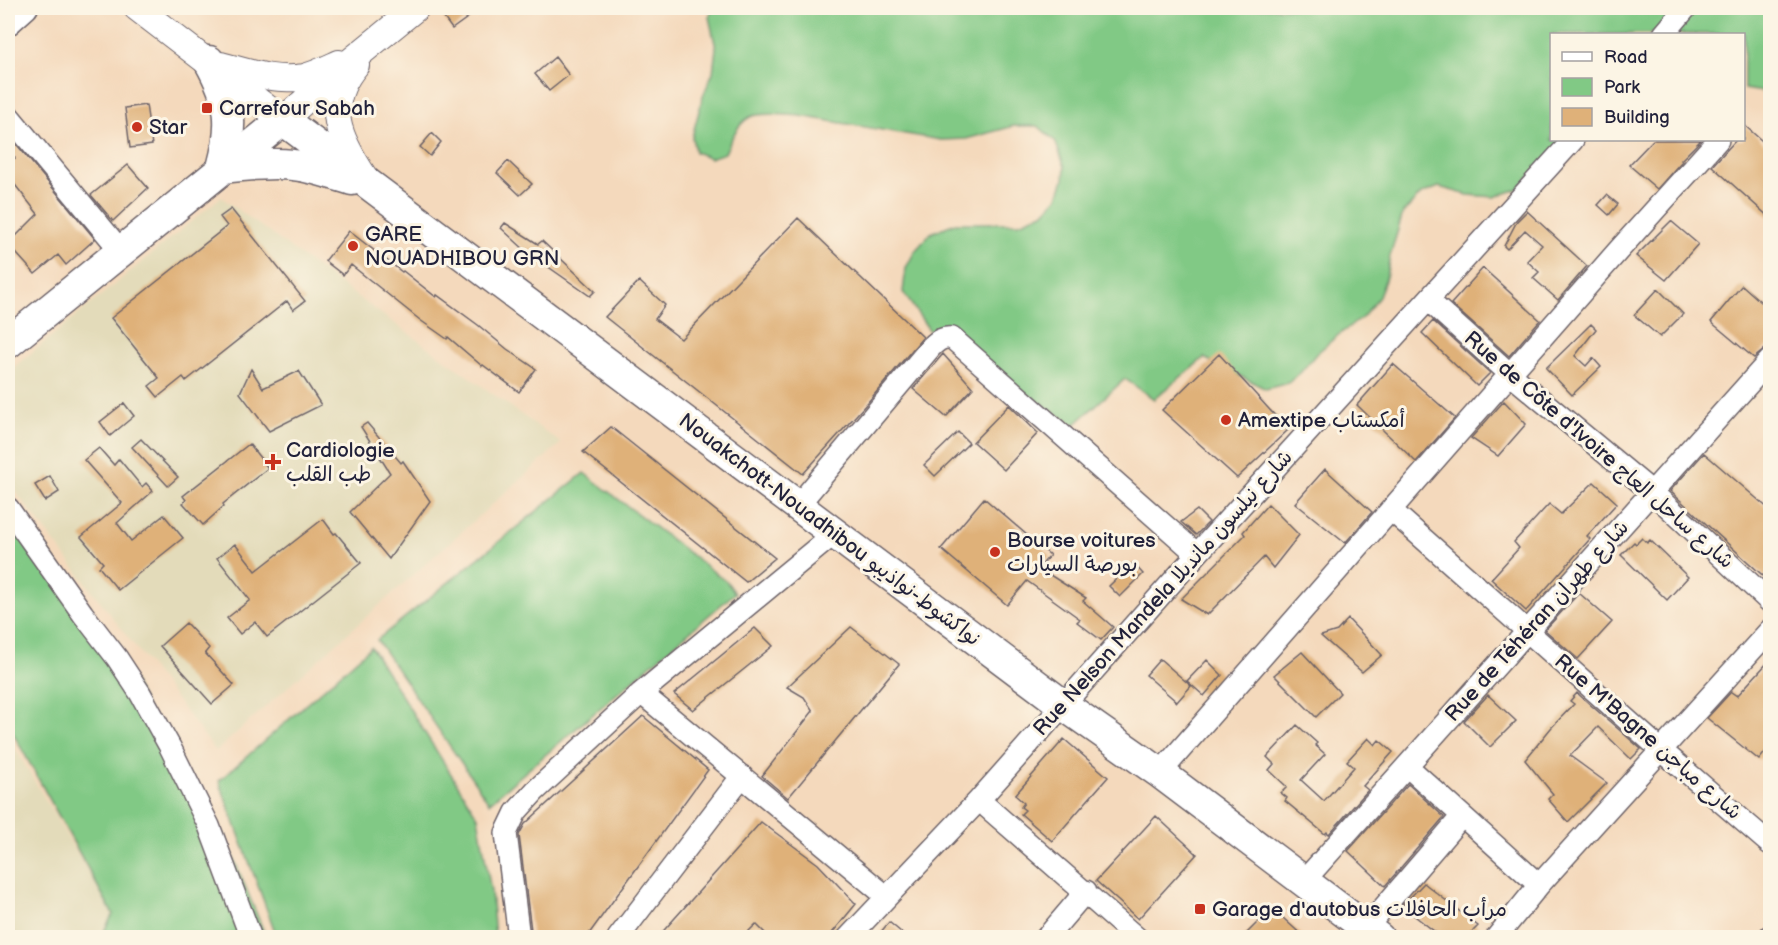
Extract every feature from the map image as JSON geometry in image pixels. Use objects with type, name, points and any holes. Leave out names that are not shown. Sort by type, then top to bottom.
[{"type":"highway","points":[[209,62],[221,82],[230,121],[229,145],[222,168]]},
{"type":"highway","points":[[8,343],[283,120]]},
{"type":"highway","name":"Nouakchott-Nouadhibou نواكشوط-نواذيبو","points":[[283,120],[834,534],[1062,704],[1160,773],[1372,933]]},
{"type":"highway","points":[[222,168],[270,164],[292,165],[369,185]]},
{"type":"main road","points":[[137,8],[283,120],[416,8]]},
{"type":"main road","points":[[209,62],[267,77],[304,77],[339,63],[380,37]]},
{"type":"main road","points":[[369,185],[341,137],[338,106],[339,93],[345,78],[380,37]]},
{"type":"street","points":[[8,24],[27,8]]},
{"type":"street","points":[[1665,33],[1686,8]]},
{"type":"street","points":[[8,115],[121,251]]},
{"type":"street","name":"Rue Nelson Mandela شارع نيلسون مانديلا","points":[[848,938],[979,800],[1062,704],[1571,141]]},
{"type":"street","points":[[1160,773],[1718,141]]},
{"type":"street","name":"Rue de Côte d'Ivoire شارع ساحل العاج","points":[[1428,300],[1510,374],[1652,492],[1770,602]]},
{"type":"street","points":[[798,505],[931,347],[945,337],[952,338],[1197,554]]},
{"type":"street","name":"Rue de Téhéran شارع طهران","points":[[1303,882],[1770,360]]},
{"type":"street","points":[[8,508],[140,693],[170,747],[208,826],[251,938]]},
{"type":"street","name":"Rue M'Bagne شارع مباجن","points":[[1391,510],[1770,844]]},
{"type":"street","points":[[519,938],[506,832],[511,819],[535,791],[641,693],[834,534]]},
{"type":"street","points":[[1496,938],[1539,885],[1770,630]]},
{"type":"street","points":[[641,693],[886,896]]},
{"type":"street","points":[[1407,766],[1539,885]]},
{"type":"street","points":[[618,938],[742,776]]},
{"type":"street","points":[[979,800],[1086,891],[1137,938]]},
{"type":"street","points":[[1372,933],[1462,816]]},
{"type":"street","points":[[1046,938],[1086,891]]},
{"type":"shaded area","name":"Cardiologie طب القلب","points":[[221,197],[561,443],[216,751],[8,482],[8,372]]},
{"type":"shaded area","points":[[8,736],[113,914],[101,937],[8,937]]},
{"type":"green space","points":[[713,8],[1770,8],[1770,93],[1745,89],[1745,33],[1550,33],[1550,141],[1564,141],[1518,189],[1494,197],[1468,195],[1439,187],[1421,194],[1403,213],[1379,297],[1363,317],[1316,354],[1288,383],[1266,389],[1204,358],[1154,399],[1125,379],[1074,425],[929,330],[903,292],[906,268],[915,251],[931,233],[955,223],[1019,223],[1043,213],[1058,197],[1064,179],[1065,167],[1055,141],[1038,126],[1014,126],[966,139],[941,140],[800,116],[767,114],[754,115],[745,120],[735,133],[725,153],[710,158],[695,152],[692,137],[703,96],[713,72],[716,48],[709,17]]},
{"type":"green space","points":[[584,473],[727,582],[735,593],[489,803],[377,640]]},
{"type":"green space","points":[[8,492],[129,672],[195,808],[224,835],[266,937],[101,937],[113,914],[8,724]]},
{"type":"green space","points":[[371,647],[478,817],[491,891],[495,937],[277,937],[219,781]]},
{"type":"building","points":[[449,8],[481,8],[452,29],[441,14]]},
{"type":"building","points":[[555,57],[569,75],[549,91],[535,74]]},
{"type":"building","points":[[146,105],[152,145],[130,148],[125,108]]},
{"type":"building","points":[[1745,126],[1770,148],[1770,218],[1712,166],[1735,141],[1745,141]]},
{"type":"building","points":[[432,133],[441,142],[430,156],[420,147]]},
{"type":"building","points":[[8,134],[95,239],[66,265],[58,255],[35,274],[8,244],[38,214],[8,176],[8,164],[15,158],[8,148]]},
{"type":"building","points":[[1652,141],[1700,141],[1657,189],[1629,165]]},
{"type":"building","points":[[508,161],[532,184],[520,195],[497,173]]},
{"type":"building","points":[[128,165],[148,188],[113,221],[91,195]]},
{"type":"building","points":[[1607,195],[1618,204],[1609,215],[1598,205]]},
{"type":"building","points":[[231,209],[305,301],[293,310],[287,301],[186,381],[183,377],[158,397],[149,386],[159,378],[111,318],[227,226],[220,217]]},
{"type":"building","points":[[1527,211],[1587,266],[1558,300],[1533,278],[1539,272],[1527,261],[1542,245],[1525,230],[1507,249],[1504,246],[1517,221]]},
{"type":"building","points":[[798,218],[923,337],[803,474],[605,317],[639,281],[665,305],[655,319],[681,339]]},
{"type":"building","points":[[1671,221],[1698,244],[1666,280],[1636,256]]},
{"type":"building","points":[[505,223],[538,244],[542,241],[595,291],[590,296],[527,252],[501,228]]},
{"type":"building","points":[[349,231],[536,369],[519,392],[482,366],[448,337],[447,339],[420,320],[351,265],[343,275],[325,261]]},
{"type":"building","points":[[1483,268],[1540,320],[1509,356],[1451,304]]},
{"type":"building","points":[[1742,285],[1770,310],[1770,345],[1754,358],[1711,322]]},
{"type":"building","points":[[1658,289],[1683,314],[1660,337],[1634,315]]},
{"type":"building","points":[[1433,321],[1490,373],[1477,386],[1422,333]]},
{"type":"building","points":[[1591,324],[1596,329],[1575,356],[1586,366],[1593,358],[1601,367],[1572,395],[1546,368]]},
{"type":"building","points":[[943,354],[973,388],[946,417],[913,389]]},
{"type":"building","name":"Amextipe أمكستاب","points":[[1219,354],[1288,430],[1237,478],[1162,410]]},
{"type":"building","points":[[1393,364],[1455,418],[1416,462],[1357,405]]},
{"type":"building","points":[[251,369],[263,388],[299,371],[321,405],[269,431],[240,393]]},
{"type":"building","points":[[1504,401],[1526,424],[1498,456],[1471,438]]},
{"type":"building","points":[[124,403],[134,416],[110,436],[100,422]]},
{"type":"building","points":[[1009,405],[1038,433],[1004,470],[973,442]]},
{"type":"building","points":[[367,423],[401,463],[403,461],[430,501],[389,559],[350,512],[390,473],[361,427]]},
{"type":"building","points":[[611,427],[775,558],[746,582],[583,452]]},
{"type":"building","points":[[958,432],[969,443],[935,476],[924,465]]},
{"type":"building","points":[[141,439],[178,477],[168,486],[132,447]]},
{"type":"building","points":[[249,444],[268,468],[223,504],[224,506],[203,525],[183,503],[186,500],[183,496]]},
{"type":"building","points":[[99,448],[114,465],[119,459],[142,487],[146,483],[153,491],[117,523],[131,541],[164,515],[183,538],[118,590],[99,567],[103,563],[81,537],[122,503],[84,460]]},
{"type":"building","points":[[1704,453],[1770,510],[1770,582],[1670,491]]},
{"type":"building","points":[[1325,469],[1372,512],[1345,543],[1295,503]]},
{"type":"building","points":[[50,476],[59,492],[45,501],[35,485]]},
{"type":"building","points":[[1594,482],[1617,503],[1587,536],[1590,539],[1526,611],[1491,579],[1519,548],[1514,542],[1549,504],[1561,514]]},
{"type":"building","name":"Bourse voitures بورصة السيارات","points":[[984,498],[1050,555],[1039,568],[1086,598],[1083,601],[1113,627],[1101,640],[1077,622],[1080,619],[1027,581],[1007,605],[941,549]]},
{"type":"building","points":[[1268,504],[1299,535],[1273,568],[1264,557],[1207,615],[1181,599],[1245,535],[1243,532]]},
{"type":"building","points":[[1197,510],[1209,522],[1196,535],[1181,522]]},
{"type":"building","points":[[323,519],[361,563],[267,637],[255,622],[240,634],[227,618],[250,600],[217,558],[235,544],[256,571]]},
{"type":"building","points":[[1642,538],[1647,543],[1650,540],[1688,577],[1667,600],[1621,555],[1634,542],[1636,544]]},
{"type":"building","points":[[1133,563],[1143,574],[1120,597],[1109,586]]},
{"type":"building","points":[[1579,593],[1612,622],[1578,659],[1545,630]]},
{"type":"building","points":[[1348,619],[1382,655],[1362,672],[1321,636],[1337,631]]},
{"type":"building","points":[[186,623],[209,648],[205,653],[234,685],[212,704],[160,646]]},
{"type":"building","points":[[851,627],[899,664],[788,798],[762,776],[813,711],[804,697],[787,687]]},
{"type":"building","points":[[755,628],[773,646],[693,710],[674,694]]},
{"type":"building","points":[[1302,652],[1340,693],[1316,717],[1274,675]]},
{"type":"building","points":[[1160,659],[1191,686],[1177,702],[1146,675]]},
{"type":"building","points":[[1207,660],[1222,675],[1204,696],[1187,681]]},
{"type":"building","points":[[1770,660],[1770,746],[1759,760],[1707,718],[1731,692],[1737,696]]},
{"type":"building","points":[[1577,693],[1641,749],[1631,759],[1598,727],[1570,756],[1607,783],[1568,822],[1548,799],[1553,794],[1525,760],[1574,704],[1570,701]]},
{"type":"building","points":[[1488,695],[1516,721],[1490,747],[1464,721]]},
{"type":"building","points":[[643,716],[708,770],[586,938],[532,938],[519,835],[525,824]]},
{"type":"building","points":[[1297,725],[1317,743],[1315,745],[1325,754],[1301,780],[1324,801],[1354,767],[1347,761],[1368,738],[1375,745],[1379,740],[1393,752],[1363,786],[1368,790],[1329,834],[1327,832],[1325,834],[1285,801],[1287,798],[1281,793],[1287,787],[1269,770],[1274,764],[1267,757]]},
{"type":"building","points":[[1064,739],[1108,777],[1052,841],[1021,814],[1025,810],[1021,807],[1024,803],[1015,795]]},
{"type":"building","points":[[1408,784],[1444,817],[1385,886],[1348,851]]},
{"type":"building","points":[[1156,816],[1197,854],[1138,919],[1096,881]]},
{"type":"building","points":[[761,822],[818,864],[856,904],[828,938],[770,938],[756,924],[742,938],[657,938]]},
{"type":"building","points":[[1424,883],[1478,926],[1466,938],[1443,938],[1402,906]]},
{"type":"building","points":[[1272,908],[1305,938],[1242,938]]},
{"type":"building","points":[[889,922],[908,938],[876,938]]},
{"type":"place","name":"Carrefour Sabah","points":[[207,108]]},
{"type":"place","name":"Star","points":[[137,127]]},
{"type":"place","name":"GARE NOUADHIBOU GRN","points":[[353,246]]},
{"type":"place","name":"Amextipe أمكستاب","points":[[1226,420]]},
{"type":"place","name":"Cardiologie طب القلب","points":[[273,462]]},
{"type":"place","name":"Bourse voitures بورصة السيارات","points":[[995,552]]},
{"type":"place","name":"Garage d'autobus مرأب الحافلات","points":[[1200,909]]}]
